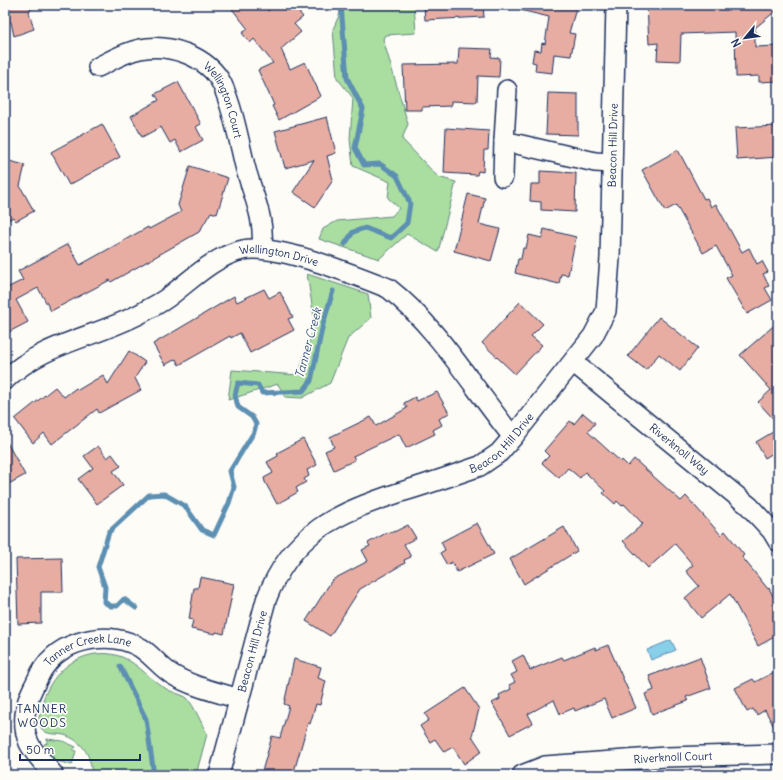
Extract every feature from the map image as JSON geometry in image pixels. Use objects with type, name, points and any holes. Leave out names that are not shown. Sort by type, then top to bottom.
[{"type":"street","name":"Beacon Hill Drive","points":[[219,775],[266,600],[274,580],[287,560],[310,536],[328,522],[353,509],[480,466],[499,453],[574,363],[593,336],[606,311],[610,258],[616,5]]},
{"type":"street","name":"Wellington Court","points":[[98,67],[121,55],[140,49],[161,48],[176,51],[195,58],[209,68],[221,84],[235,125],[247,173],[261,218],[264,232],[262,249]]},
{"type":"street","points":[[503,177],[507,90]]},
{"type":"street","points":[[504,141],[595,162],[612,163]]},
{"type":"street","name":"Wellington Drive","points":[[5,380],[38,355],[120,324],[145,311],[170,296],[189,280],[219,259],[242,250],[262,249],[289,254],[388,288],[428,326],[513,437]]},
{"type":"street","name":"Riverknoll Way","points":[[574,363],[749,506],[772,531],[778,541]]},
{"type":"street","name":"Tanner Creek Lane","points":[[53,774],[29,744],[24,720],[30,695],[44,666],[57,655],[77,643],[97,638],[111,638],[132,644],[154,658],[173,675],[203,688],[239,699]]},
{"type":"street","name":"Riverknoll Court","points":[[522,775],[545,766],[666,757],[778,754]]},
{"type":"green space","points":[[341,5],[414,5],[416,33],[385,35],[383,39],[408,124],[402,139],[438,177],[456,182],[438,252],[407,234],[379,259],[319,239],[323,229],[337,221],[392,216],[399,208],[388,198],[390,182],[353,166],[350,139],[353,98],[337,78],[333,29],[342,9]]},
{"type":"green space","points":[[307,274],[368,294],[371,318],[348,338],[330,383],[302,398],[285,397],[278,384],[228,400],[232,370],[298,375],[315,323]]},
{"type":"green space","points":[[95,654],[117,655],[126,659],[156,682],[190,701],[207,734],[196,775],[91,775],[88,756],[81,745],[70,737],[43,731],[39,721],[41,707],[48,688],[60,672],[67,666],[75,661]]},
{"type":"green space","points":[[47,739],[63,741],[76,747],[73,750],[76,751],[72,765],[41,757],[45,743],[47,744]]},
{"type":"water","points":[[671,640],[676,650],[651,660],[647,650]]},
{"type":"building","points":[[5,5],[32,5],[29,13],[34,29],[14,36],[11,22],[5,19]]},
{"type":"building","points":[[229,5],[263,5],[268,11],[275,5],[293,5],[303,17],[294,24],[301,32],[281,49],[290,69],[305,62],[321,96],[279,120],[258,70],[273,63],[254,39],[250,43],[242,33],[248,29]]},
{"type":"building","points":[[424,5],[483,5],[484,17],[425,20]]},
{"type":"building","points":[[520,5],[577,5],[569,33],[575,34],[571,56],[554,54],[552,73],[535,71],[536,63],[532,62],[534,50],[541,51],[542,43],[545,44],[549,17],[520,10]]},
{"type":"building","points":[[647,5],[778,5],[778,9],[755,28],[755,47],[778,46],[778,81],[759,82],[759,76],[736,77],[735,32],[681,34],[680,61],[657,60],[658,43],[649,44]]},
{"type":"building","points":[[459,48],[492,49],[491,57],[500,58],[499,77],[478,76],[477,102],[451,101],[451,106],[422,107],[422,110],[405,110],[403,65],[458,64]]},
{"type":"building","points":[[178,82],[201,124],[196,127],[203,140],[181,152],[175,140],[170,143],[161,127],[142,137],[131,116],[159,100],[155,94]]},
{"type":"building","points":[[548,93],[578,94],[578,135],[546,134]]},
{"type":"building","points":[[327,117],[336,153],[327,156],[333,180],[315,207],[293,192],[314,160],[285,168],[275,131]]},
{"type":"building","points":[[102,124],[120,157],[69,185],[51,152]]},
{"type":"building","points":[[778,126],[778,157],[737,160],[735,128]]},
{"type":"building","points":[[446,128],[489,131],[488,150],[484,150],[483,172],[478,171],[477,175],[444,173]]},
{"type":"building","points":[[678,150],[704,199],[707,198],[711,207],[716,204],[742,252],[749,248],[757,264],[762,261],[768,272],[763,274],[769,286],[765,288],[772,300],[747,314],[726,278],[732,275],[716,246],[703,253],[676,205],[665,211],[642,170]]},
{"type":"building","points":[[5,160],[25,165],[20,186],[34,211],[16,221],[13,217],[5,222]]},
{"type":"building","points":[[190,166],[228,178],[217,214],[211,212],[199,232],[111,282],[110,280],[51,311],[38,288],[16,300],[28,322],[5,334],[5,279],[9,287],[23,280],[18,271],[68,244],[80,265],[148,227],[149,229],[181,212],[178,205]]},
{"type":"building","points":[[540,171],[576,173],[575,212],[541,210],[541,202],[530,201],[531,184],[540,184]]},
{"type":"building","points":[[468,194],[485,198],[479,224],[500,229],[491,261],[454,251]]},
{"type":"building","points":[[544,229],[576,237],[568,275],[561,274],[559,284],[515,273],[518,259],[521,259],[523,248],[526,248],[529,235],[542,238]]},
{"type":"building","points":[[264,289],[269,298],[280,292],[293,317],[288,319],[294,330],[250,353],[240,333],[231,338],[230,336],[179,365],[176,359],[165,365],[153,344],[234,296],[237,302]]},
{"type":"building","points":[[520,302],[543,324],[531,336],[542,345],[515,374],[482,343]]},
{"type":"building","points":[[659,317],[698,348],[680,371],[659,354],[646,370],[628,356]]},
{"type":"building","points":[[778,322],[778,424],[758,402],[771,390],[740,355]]},
{"type":"building","points":[[129,351],[145,362],[135,378],[141,390],[99,413],[97,409],[52,444],[44,433],[33,443],[15,419],[55,387],[64,397],[76,388],[78,390],[103,375],[108,384]]},
{"type":"building","points":[[437,392],[449,413],[439,419],[442,425],[433,430],[435,434],[406,448],[399,434],[353,456],[355,460],[334,470],[325,451],[334,447],[330,437],[371,417],[376,426],[407,408],[404,403],[415,397],[417,401]]},
{"type":"building","points":[[583,413],[595,423],[588,432],[621,462],[622,460],[628,466],[634,459],[681,501],[686,496],[721,535],[725,531],[744,555],[742,557],[768,589],[769,588],[774,598],[778,596],[778,635],[758,646],[730,594],[701,618],[685,598],[699,586],[686,571],[693,565],[675,544],[648,568],[623,541],[643,524],[624,504],[622,506],[617,501],[615,504],[603,493],[605,491],[585,472],[580,478],[568,468],[559,478],[542,463],[549,456],[544,451],[570,421],[574,424]]},
{"type":"building","points":[[778,429],[778,450],[765,458],[756,442]]},
{"type":"building","points":[[5,439],[25,475],[5,486]]},
{"type":"building","points":[[303,439],[317,465],[307,470],[309,476],[304,479],[306,482],[296,488],[298,492],[277,504],[264,478],[273,473],[267,462],[278,456],[277,453]]},
{"type":"building","points":[[98,446],[107,458],[112,454],[121,466],[113,471],[123,485],[97,504],[78,479],[93,468],[84,456]]},
{"type":"building","points":[[477,523],[494,554],[457,572],[452,562],[447,565],[440,553],[445,550],[441,542]]},
{"type":"building","points":[[408,525],[416,538],[404,544],[411,557],[404,560],[405,563],[360,589],[330,636],[306,621],[332,580],[368,561],[362,550],[370,546],[368,543],[388,532],[396,531]]},
{"type":"building","points":[[564,527],[577,551],[524,584],[510,559]]},
{"type":"building","points":[[62,558],[63,592],[41,592],[41,623],[18,624],[16,559]]},
{"type":"building","points":[[200,577],[234,584],[224,634],[216,632],[215,634],[191,629],[193,620],[189,619],[194,588],[198,588]]},
{"type":"building","points":[[608,645],[636,708],[612,718],[604,699],[575,711],[574,708],[560,714],[554,700],[528,714],[533,723],[510,735],[492,703],[500,699],[499,695],[511,689],[509,685],[515,682],[511,675],[517,672],[512,661],[523,655],[530,670],[562,657],[564,660],[595,647],[596,650]]},
{"type":"building","points":[[700,657],[711,688],[686,697],[688,701],[652,714],[645,694],[654,690],[649,676]]},
{"type":"building","points":[[294,659],[321,667],[318,678],[326,681],[320,705],[316,704],[310,724],[308,723],[293,775],[261,775],[272,736],[280,738],[289,706],[284,704]]},
{"type":"building","points":[[778,670],[778,734],[765,710],[757,715],[753,709],[747,712],[735,688],[753,679],[755,682]]},
{"type":"building","points":[[465,688],[479,709],[472,736],[482,751],[464,764],[453,747],[444,752],[435,739],[430,742],[420,726],[429,720],[425,714]]},
{"type":"waterway","name":"Tanner Creek","points":[[341,5],[347,78],[363,109],[355,148],[364,165],[380,164],[397,176],[410,203],[407,223],[391,238],[365,228],[353,232],[345,244]]},
{"type":"waterway","name":"Tanner Creek","points":[[136,608],[124,599],[117,606],[111,606],[104,602],[105,587],[98,567],[109,532],[149,495],[164,494],[185,506],[202,530],[214,535],[229,503],[234,487],[230,471],[254,432],[256,424],[252,417],[238,407],[235,395],[238,383],[258,385],[262,393],[303,391],[311,381],[323,324],[333,291]]},
{"type":"waterway","name":"Tanner Creek","points":[[120,666],[146,719],[154,775]]},
{"type":"district","name":"TANNER WOODS","points":[[42,715]]}]
